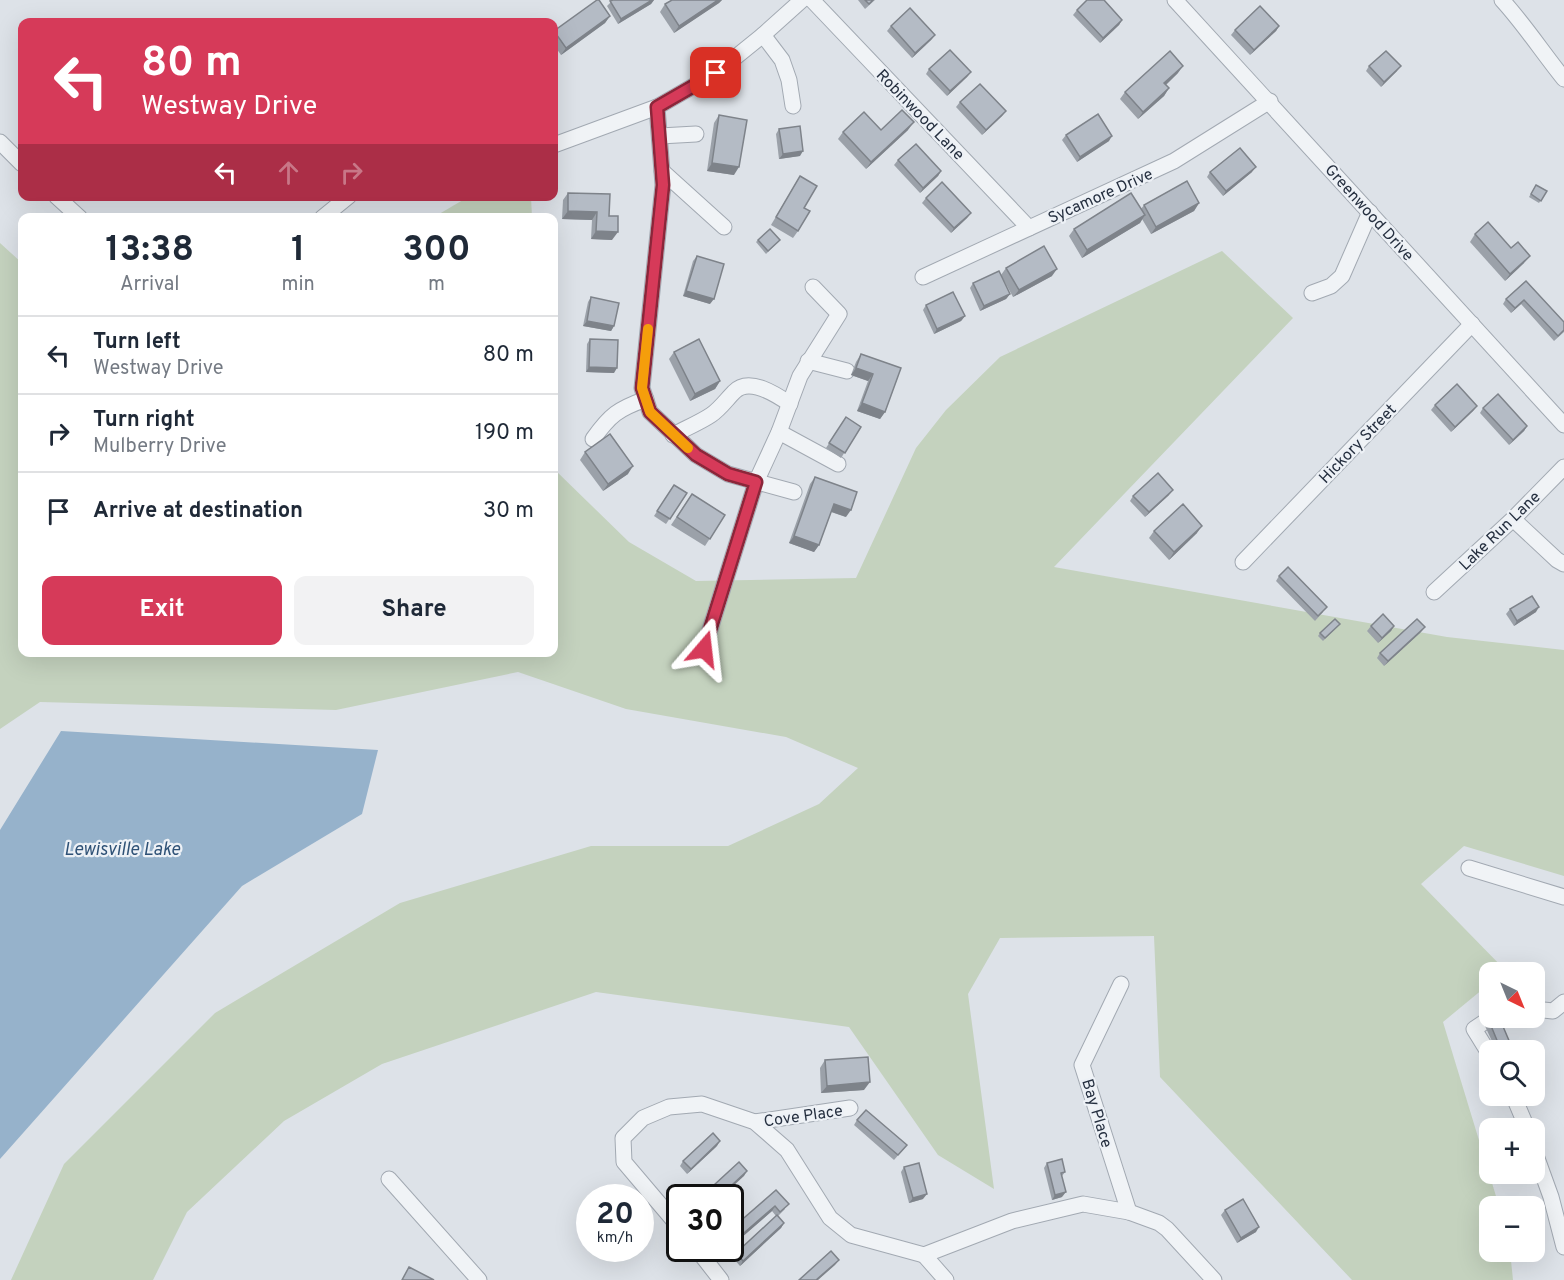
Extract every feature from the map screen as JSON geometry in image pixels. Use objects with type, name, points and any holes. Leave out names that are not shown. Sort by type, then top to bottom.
[{"type":"street","points":[[558,144],[657,107],[716,73],[802,0]]},
{"type":"street","name":"Robinwood Lane","points":[[812,0],[1029,228]]},
{"type":"street","name":"Greenwood Drive","points":[[1175,0],[1270,101],[1564,425]]},
{"type":"street","points":[[1502,0],[1564,79]]},
{"type":"street","points":[[763,35],[782,60],[789,80],[793,106]]},
{"type":"street","name":"Sycamore Drive","points":[[924,277],[1174,161],[1270,101]]},
{"type":"street","points":[[657,107],[663,185],[642,388],[650,412],[696,455],[728,474],[794,492]]},
{"type":"street","points":[[660,136],[696,134]]},
{"type":"street","points":[[0,142],[18,160]]},
{"type":"street","points":[[662,171],[724,227]]},
{"type":"street","points":[[61,201],[75,213]]},
{"type":"street","points":[[328,213],[343,201]]},
{"type":"street","points":[[1312,293],[1331,286],[1342,276],[1370,212]]},
{"type":"street","points":[[704,649],[756,482],[779,432],[800,376],[839,314],[813,286]]},
{"type":"street","name":"Hickory Street","points":[[1243,562],[1472,324]]},
{"type":"street","points":[[808,362],[847,371]]},
{"type":"street","points":[[673,435],[712,414],[736,390],[744,387],[757,387],[777,395],[790,404]]},
{"type":"street","points":[[593,439],[607,420],[628,406],[646,399]]},
{"type":"street","points":[[779,432],[838,464]]},
{"type":"street","name":"Lake Run Lane","points":[[1434,592],[1513,519],[1564,467]]},
{"type":"street","points":[[1513,519],[1564,564]]},
{"type":"street","points":[[1469,868],[1564,897]]},
{"type":"street","name":"Bay Place","points":[[1121,984],[1082,1065],[1129,1212]]},
{"type":"street","points":[[1545,1010],[1553,1011],[1564,1002]]},
{"type":"street","points":[[1479,1026],[1474,1029],[1481,1040]]},
{"type":"street","points":[[666,1212],[624,1162],[623,1138],[643,1118],[669,1107],[702,1104],[755,1122],[787,1150],[824,1210],[851,1235],[924,1255],[946,1280]]},
{"type":"street","name":"Cove Place","points":[[755,1122],[850,1108]]},
{"type":"street","points":[[389,1179],[479,1280]]},
{"type":"street","points":[[1545,1180],[1564,1247]]},
{"type":"street","points":[[924,1255],[1012,1221],[1083,1204],[1129,1212],[1159,1223],[1214,1280]]},
{"type":"street","points":[[707,1262],[722,1280]]},
{"type":"green space","points":[[461,201],[531,201],[532,213],[441,213]]},
{"type":"green space","points":[[0,243],[18,259],[18,657],[558,657],[558,473],[629,542],[696,581],[856,578],[916,448],[946,410],[1000,357],[1222,251],[1293,318],[1054,567],[1447,637],[1564,650],[1564,876],[1464,846],[1421,884],[1497,962],[1479,962],[1479,992],[1443,1022],[1479,1140],[1479,1184],[1492,1184],[1496,1196],[1479,1196],[1479,1262],[1511,1262],[1513,1280],[1352,1280],[1160,1077],[1154,936],[1000,938],[968,994],[994,1189],[938,1155],[849,1027],[596,992],[382,1064],[284,1121],[187,1212],[153,1280],[11,1280],[64,1164],[215,1013],[400,903],[591,846],[728,846],[819,804],[858,768],[786,737],[626,709],[518,672],[336,710],[40,702],[0,729]]},
{"type":"water","name":"Lewisville Lake","points":[[61,731],[378,750],[362,814],[242,886],[0,1159],[0,830]]},
{"type":"building","points":[[597,0],[610,16],[566,48],[558,37],[558,28]]},
{"type":"building","points":[[652,0],[621,19],[610,1]]},
{"type":"building","points":[[672,0],[718,0],[679,26],[665,4]]},
{"type":"building","points":[[1087,0],[1104,0],[1122,20],[1103,38],[1077,10]]},
{"type":"building","points":[[1260,6],[1279,26],[1254,50],[1235,30]]},
{"type":"building","points":[[910,8],[935,35],[915,53],[891,26]]},
{"type":"building","points":[[950,50],[971,72],[950,91],[929,69]]},
{"type":"building","points":[[1170,51],[1183,66],[1164,83],[1169,88],[1143,112],[1125,92]]},
{"type":"building","points":[[1386,51],[1401,66],[1384,82],[1369,66]]},
{"type":"building","points":[[980,84],[1006,111],[986,130],[960,102]]},
{"type":"building","points":[[902,110],[914,122],[871,162],[843,132],[864,112],[881,130]]},
{"type":"building","points":[[1098,114],[1112,136],[1080,157],[1066,135]]},
{"type":"building","points":[[719,115],[747,120],[739,167],[712,163]]},
{"type":"building","points":[[800,126],[803,151],[783,154],[779,129]]},
{"type":"building","points":[[916,144],[941,171],[923,188],[898,160]]},
{"type":"building","points":[[1240,148],[1256,167],[1226,191],[1210,172]]},
{"type":"building","points":[[800,176],[817,186],[804,208],[810,211],[798,231],[776,217]]},
{"type":"building","points":[[1187,181],[1199,203],[1156,227],[1144,205]]},
{"type":"building","points":[[942,182],[971,213],[954,228],[926,198]]},
{"type":"building","points":[[1536,185],[1547,191],[1541,201],[1531,194]]},
{"type":"building","points":[[568,193],[610,194],[609,216],[618,216],[618,232],[596,231],[597,212],[568,211]]},
{"type":"building","points":[[1131,193],[1145,215],[1087,250],[1074,229]]},
{"type":"building","points":[[1488,222],[1511,248],[1518,242],[1530,256],[1510,274],[1475,234]]},
{"type":"building","points":[[770,229],[780,240],[768,251],[758,240]]},
{"type":"building","points":[[1044,246],[1057,269],[1019,290],[1006,268]]},
{"type":"building","points":[[697,256],[724,264],[714,299],[686,291]]},
{"type":"building","points":[[999,271],[1010,294],[984,306],[973,283]]},
{"type":"building","points":[[1526,281],[1564,322],[1564,330],[1558,336],[1524,300],[1515,308],[1506,299]]},
{"type":"building","points":[[953,292],[965,316],[937,329],[926,305]]},
{"type":"building","points":[[591,297],[619,303],[614,326],[587,321]]},
{"type":"building","points":[[590,339],[618,340],[617,368],[589,367]]},
{"type":"building","points":[[699,339],[720,381],[695,394],[674,352]]},
{"type":"building","points":[[861,354],[901,368],[885,412],[862,403],[873,374],[856,368]]},
{"type":"building","points":[[1457,384],[1477,406],[1455,427],[1435,405]]},
{"type":"building","points":[[1498,394],[1527,426],[1513,440],[1483,408]]},
{"type":"building","points":[[846,417],[861,427],[845,453],[829,443]]},
{"type":"building","points":[[610,434],[633,466],[608,484],[585,452]]},
{"type":"building","points":[[1158,473],[1173,490],[1149,512],[1133,496]]},
{"type":"building","points":[[815,477],[857,492],[851,510],[834,504],[819,545],[794,536]]},
{"type":"building","points":[[674,485],[687,493],[670,519],[657,511]]},
{"type":"building","points":[[692,494],[725,515],[710,539],[677,517]]},
{"type":"building","points":[[1183,504],[1202,526],[1174,552],[1154,531]]},
{"type":"building","points":[[1288,567],[1327,607],[1318,616],[1279,576]]},
{"type":"building","points":[[1532,596],[1539,607],[1517,621],[1510,609]]},
{"type":"building","points":[[1383,614],[1394,626],[1382,638],[1371,626]]},
{"type":"building","points":[[1335,619],[1340,624],[1325,638],[1320,633]]},
{"type":"building","points":[[1417,619],[1425,627],[1388,661],[1380,653]]},
{"type":"building","points":[[1492,1028],[1504,1028],[1509,1040],[1497,1040]]},
{"type":"building","points":[[868,1057],[870,1082],[827,1086],[825,1060]]},
{"type":"building","points":[[866,1110],[907,1145],[898,1155],[857,1120]]},
{"type":"building","points":[[713,1133],[720,1141],[691,1169],[683,1161]]},
{"type":"building","points":[[1062,1159],[1065,1172],[1061,1173],[1066,1192],[1055,1195],[1047,1163]]},
{"type":"building","points":[[739,1162],[747,1171],[733,1184],[715,1184]]},
{"type":"building","points":[[919,1163],[927,1194],[913,1198],[904,1167]]},
{"type":"building","points":[[776,1190],[789,1204],[780,1212],[775,1206],[744,1233],[744,1218]]},
{"type":"building","points":[[1243,1199],[1259,1227],[1241,1238],[1225,1210]]},
{"type":"building","points":[[777,1215],[784,1223],[744,1260],[744,1246]]},
{"type":"building","points":[[831,1251],[839,1260],[816,1280],[799,1280]]},
{"type":"building","points":[[409,1267],[434,1280],[402,1280]]},
{"type":"slow traffic","points":[[648,329],[642,388],[650,412],[688,448]]},
{"type":"route","points":[[704,649],[756,482],[728,474],[696,455],[650,412],[642,388],[663,185],[657,107],[716,73]]}]
